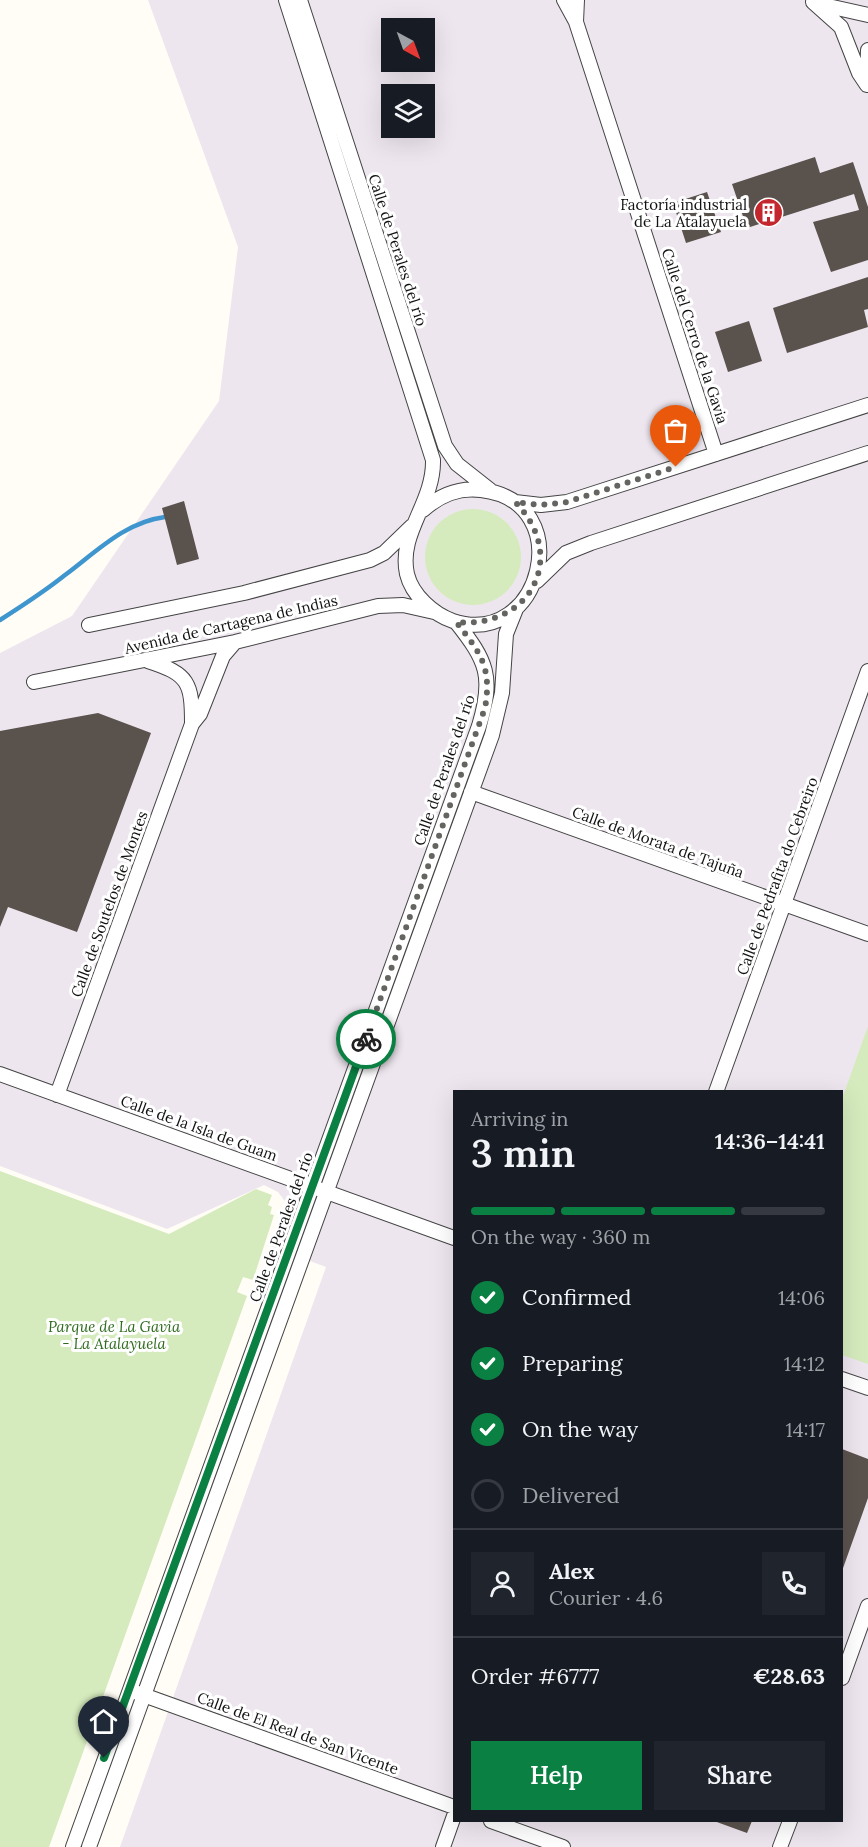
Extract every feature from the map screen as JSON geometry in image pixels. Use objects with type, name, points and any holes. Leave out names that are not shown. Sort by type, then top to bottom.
[{"type":"street","name":"Calle de Perales del río","points":[[286,0],[430,448],[433,470],[423,510]]},
{"type":"street","name":"Calle de Perales del río","points":[[300,0],[445,446],[457,464],[492,491]]},
{"type":"street","name":"Calle del Cerro de la Gavia","points":[[564,0],[576,22],[716,454]]},
{"type":"street","name":"Calle del Cerro de la Gavia","points":[[576,22],[577,0]]},
{"type":"street","points":[[810,1],[868,15]]},
{"type":"street","points":[[810,1],[841,27],[867,87]]},
{"type":"street","points":[[867,87],[868,50]]},
{"type":"street","points":[[868,405],[567,502],[541,505],[515,502],[492,491],[472,489],[453,491],[436,498],[423,510],[415,522],[408,541],[405,561],[408,576],[413,588],[435,612],[456,622],[488,622],[516,609],[534,584],[566,554],[591,543],[868,453]]},
{"type":"street","points":[[515,502],[530,519],[539,540],[540,567],[534,584]]},
{"type":"street","name":"Avenida de Cartagena de Indias","points":[[89,625],[244,593],[370,560],[384,553],[415,522]]},
{"type":"street","name":"Avenida de Cartagena de Indias","points":[[34,682],[235,642],[390,604],[435,612]]},
{"type":"street","name":"Calle de Perales del río","points":[[73,1847],[129,1690],[471,792],[497,717],[502,693],[506,634],[516,609]]},
{"type":"street","name":"Calle de Perales del río","points":[[89,1847],[320,1189],[485,708],[489,684],[487,672],[479,652],[456,622]]},
{"type":"street","name":"Calle de Soutelos de Montes","points":[[192,724],[200,714],[223,656],[235,642]]},
{"type":"street","name":"Calle de Soutelos de Montes","points":[[57,1095],[192,724],[193,703],[190,686],[170,668],[148,661]]},
{"type":"street","name":"Calle de Pedrafita do Cebreiro","points":[[717,1090],[868,671]]},
{"type":"street","name":"Calle de Morata de Tajuña","points":[[471,792],[868,934]]},
{"type":"street","name":"Calle de la Isla de Guam","points":[[0,1074],[453,1238]]},
{"type":"street","points":[[843,1379],[868,1388]]},
{"type":"street","points":[[843,1675],[868,1606]]},
{"type":"street","name":"Calle de El Real de San Vicente","points":[[129,1690],[453,1808]]},
{"type":"street","points":[[443,1847],[453,1819]]},
{"type":"street","points":[[494,1822],[563,1847]]},
{"type":"street","points":[[780,1847],[790,1822]]},
{"type":"shaded area","points":[[148,0],[868,0],[868,1847],[120,1847],[326,1267],[270,1246],[287,1204],[278,1192],[264,1185],[167,1229],[0,1166],[0,653],[72,616],[219,401],[238,247]]},
{"type":"green space","points":[[473,509],[491,513],[507,523],[517,539],[521,557],[517,575],[507,591],[491,601],[473,605],[455,601],[439,591],[429,575],[425,557],[429,539],[439,523],[455,513]]},
{"type":"green space","points":[[868,1026],[868,1364],[843,1355],[843,1096]]},
{"type":"green space","name":"Parque de La Gavia - La Atalayuela","points":[[0,1171],[169,1234],[256,1189],[272,1195],[268,1205],[272,1207],[270,1214],[274,1215],[253,1280],[243,1277],[237,1292],[247,1296],[49,1847],[0,1847]]},
{"type":"building","name":"Factoría industrial de La Atalayuela","points":[[815,157],[820,173],[853,162],[868,207],[868,260],[831,272],[813,222],[859,210],[854,194],[747,228],[732,184]]},
{"type":"building","points":[[707,192],[721,232],[686,243],[673,203]]},
{"type":"building","points":[[868,277],[868,309],[864,310],[868,327],[787,353],[773,308]]},
{"type":"building","points":[[749,321],[762,361],[728,372],[715,332]]},
{"type":"building","points":[[184,501],[199,559],[177,565],[162,508]]},
{"type":"building","points":[[98,713],[151,733],[77,932],[8,907],[0,927],[0,731]]},
{"type":"building","points":[[843,1449],[868,1459],[868,1498],[843,1568]]},
{"type":"building","points":[[717,1822],[752,1822],[747,1833]]},
{"type":"waterway","points":[[0,620],[41,593],[124,531],[150,520],[165,517]]},
{"type":"way so far","points":[[366,1039],[485,708],[489,684],[487,672],[479,652],[456,622],[472,624],[488,622],[516,609],[534,584],[540,567],[537,532],[530,519],[515,502],[554,505],[676,467]]},
{"type":"place","name":"Factoría industrial de La Atalayuela","points":[[768,213]]},
{"type":"route","points":[[104,1758],[314,1187],[366,1039]]}]
